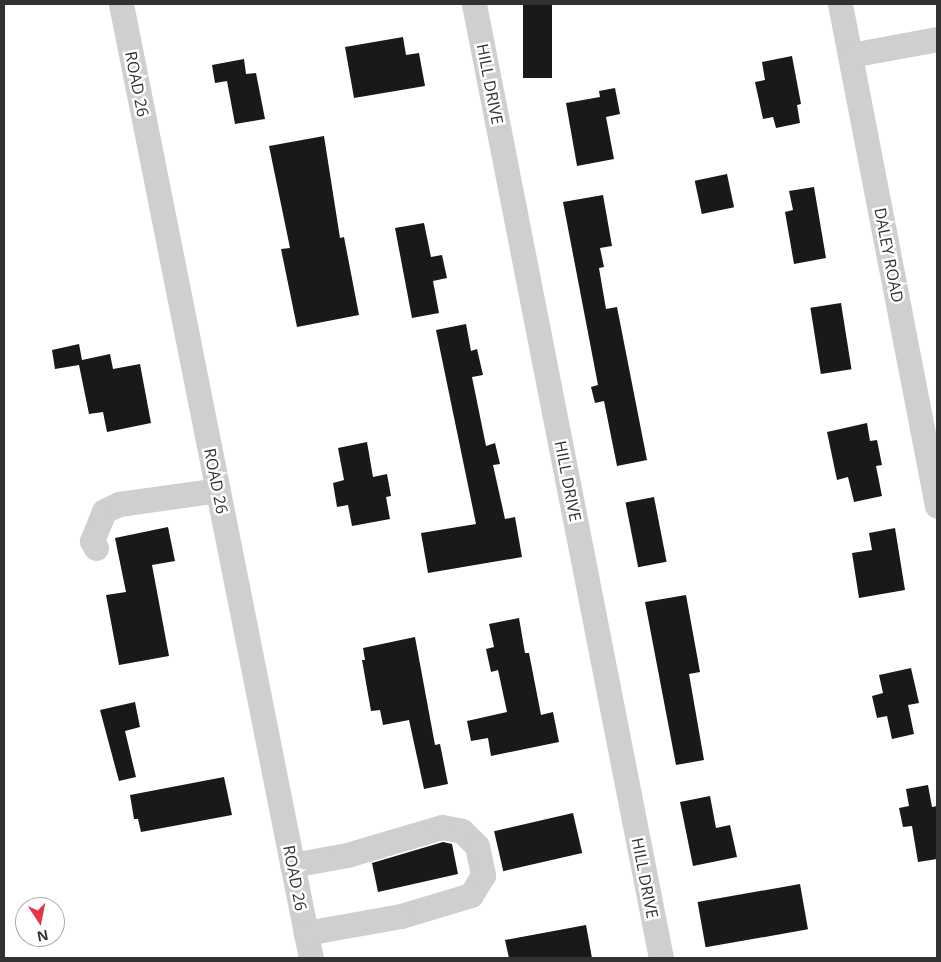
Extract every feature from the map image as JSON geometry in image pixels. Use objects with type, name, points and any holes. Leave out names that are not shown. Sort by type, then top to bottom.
[{"type":"street","name":"ROAD 26","points":[[121,4],[311,958]]},
{"type":"street","name":"HILL DRIVE","points":[[474,4],[661,958]]},
{"type":"street","name":"DALEY ROAD","points":[[840,4],[937,504]]},
{"type":"street","points":[[851,55],[937,39]]},
{"type":"street","points":[[96,548],[92,541],[104,511],[119,504],[218,490]]},
{"type":"street","points":[[292,865],[347,855],[442,827],[462,831],[477,846],[483,875],[471,895],[401,916],[306,933]]},
{"type":"building","points":[[523,4],[552,4],[552,78],[523,78]]},
{"type":"building","points":[[403,37],[406,55],[419,53],[425,86],[354,98],[345,47]]},
{"type":"building","points":[[792,56],[801,104],[797,105],[800,123],[776,128],[773,117],[763,119],[755,82],[765,80],[762,62]]},
{"type":"building","points":[[244,59],[246,74],[256,73],[265,119],[235,124],[227,81],[215,83],[212,65]]},
{"type":"building","points":[[615,88],[620,114],[606,117],[614,159],[577,166],[566,103],[600,97],[599,91]]},
{"type":"building","points":[[324,136],[340,238],[344,237],[359,315],[297,327],[281,249],[290,248],[269,146]]},
{"type":"building","points":[[727,174],[734,207],[702,214],[695,181]]},
{"type":"building","points":[[814,187],[826,258],[794,264],[785,212],[793,210],[789,191]]},
{"type":"building","points":[[603,195],[612,246],[600,248],[604,267],[599,268],[606,309],[617,307],[647,460],[617,466],[604,401],[595,403],[591,387],[598,385],[563,202]]},
{"type":"building","points":[[424,223],[431,257],[442,255],[447,278],[433,281],[439,313],[412,318],[395,228]]},
{"type":"building","points":[[841,303],[851,369],[821,374],[810,308]]},
{"type":"building","points":[[466,324],[471,351],[477,349],[483,375],[472,377],[486,446],[495,443],[500,464],[493,465],[505,519],[515,517],[522,557],[428,573],[421,533],[476,524],[436,330]]},
{"type":"building","points":[[79,344],[82,360],[110,354],[113,369],[140,364],[151,423],[107,432],[103,412],[89,414],[79,365],[55,369],[52,350]]},
{"type":"building","points":[[867,423],[870,441],[877,440],[882,465],[876,466],[882,496],[854,502],[848,477],[837,480],[827,432]]},
{"type":"building","points":[[367,442],[373,477],[387,474],[391,496],[386,497],[390,519],[352,526],[348,505],[337,507],[333,483],[344,480],[338,448]]},
{"type":"building","points":[[654,497],[667,562],[638,567],[626,503]]},
{"type":"building","points":[[168,527],[175,561],[152,565],[169,656],[119,665],[106,595],[126,592],[115,538]]},
{"type":"building","points":[[895,528],[905,590],[859,598],[852,553],[872,550],[869,533]]},
{"type":"building","points":[[686,595],[700,672],[689,674],[704,760],[676,765],[645,602]]},
{"type":"building","points":[[519,618],[525,653],[529,653],[541,715],[553,712],[559,742],[491,756],[488,738],[471,741],[467,721],[507,712],[498,670],[491,672],[486,649],[494,647],[489,624]]},
{"type":"building","points":[[415,637],[435,745],[440,744],[448,784],[424,789],[409,720],[383,725],[380,710],[371,711],[362,660],[365,660],[363,648]]},
{"type":"building","points":[[911,668],[919,703],[908,705],[914,734],[892,739],[887,716],[877,718],[872,696],[883,693],[879,675]]},
{"type":"building","points":[[135,702],[140,727],[125,731],[136,777],[119,781],[100,710]]},
{"type":"building","points":[[224,777],[232,815],[141,832],[138,819],[134,819],[130,795]]},
{"type":"building","points":[[928,785],[932,807],[937,806],[937,859],[918,862],[912,826],[903,827],[899,808],[909,806],[906,789]]},
{"type":"building","points":[[710,796],[716,828],[730,825],[737,857],[693,866],[680,802]]},
{"type":"building","points":[[573,813],[582,853],[503,871],[494,831]]},
{"type":"building","points":[[443,842],[452,844],[458,874],[378,892],[372,863]]},
{"type":"building","points":[[800,884],[808,929],[706,947],[698,902]]},
{"type":"building","points":[[586,925],[592,958],[509,958],[505,940]]}]
